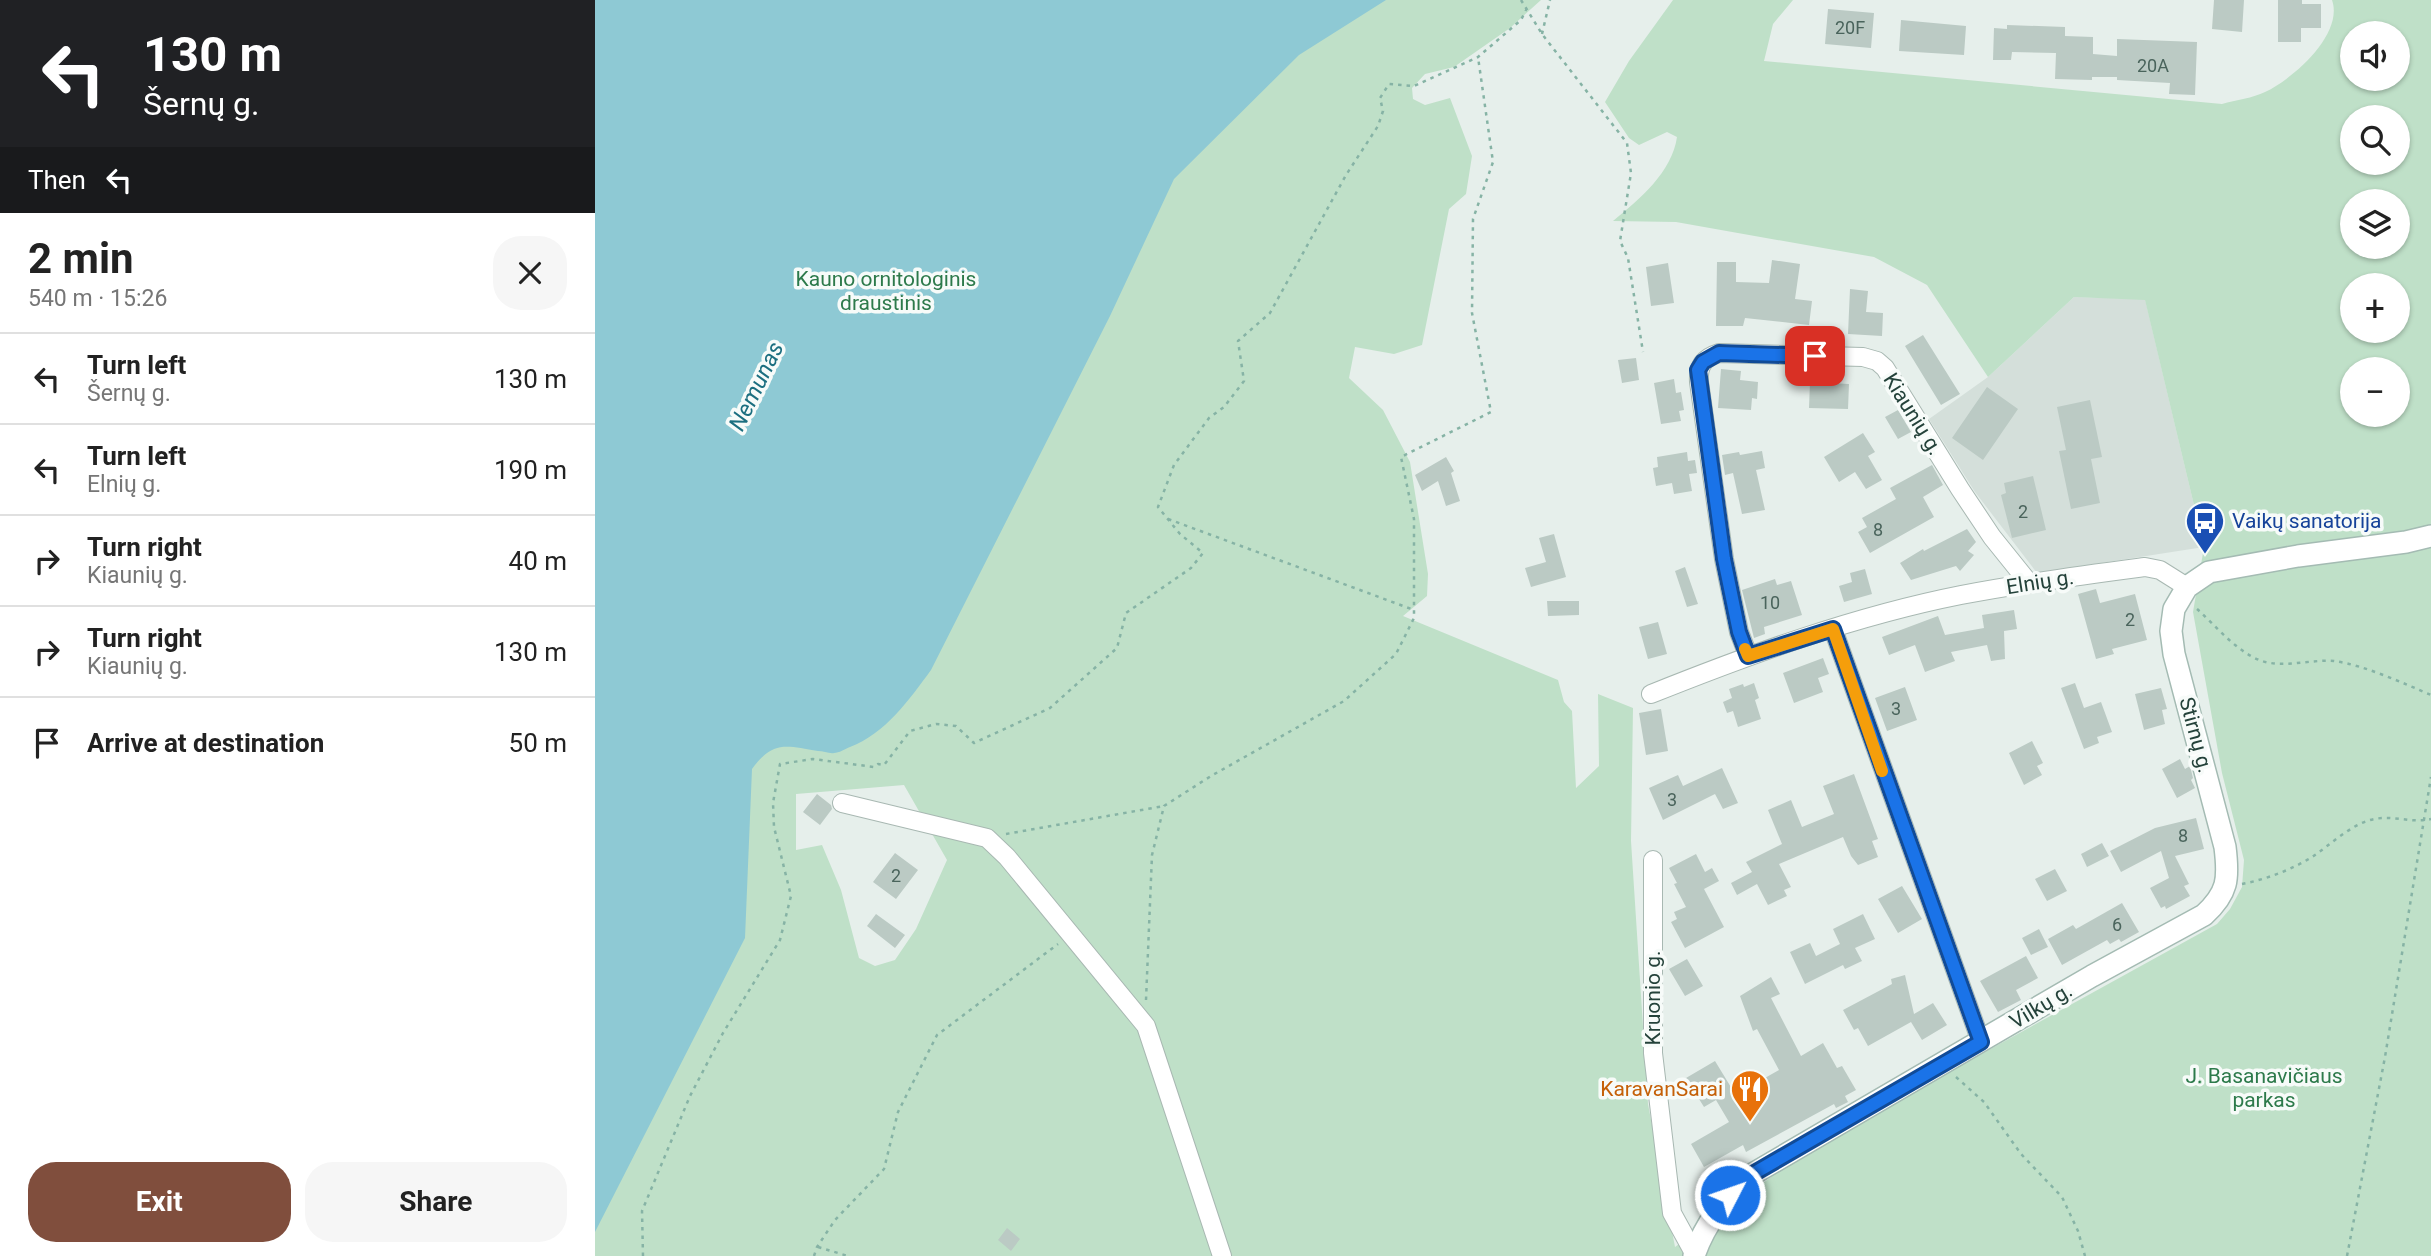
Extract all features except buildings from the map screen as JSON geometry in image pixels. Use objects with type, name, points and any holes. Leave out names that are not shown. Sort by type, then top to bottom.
[{"type":"street","name":"Kiaunių g.","points":[[1748,656],[1739,632],[1724,559],[1699,382],[1698,370],[1703,362],[1719,353],[1863,357],[1877,361],[1885,368],[1992,537],[2029,583]]},
{"type":"street","points":[[2184,591],[2209,572],[2238,565],[2406,542],[2431,536]]},
{"type":"street","name":"Elnių g.","points":[[1651,694],[1748,656],[1833,629],[1960,595],[2145,567],[2160,570],[2184,591]]},
{"type":"street","name":"Stirnų g.","points":[[2184,591],[2174,610],[2171,631],[2225,847],[2228,868],[2226,887]]},
{"type":"street","points":[[1833,629],[1981,1042]]},
{"type":"street","points":[[842,803],[987,838],[1007,857],[1069,936],[1146,1026],[1222,1256]]},
{"type":"street","name":"Kruonio g.","points":[[1653,860],[1653,1053],[1659,1116],[1672,1213],[1694,1254]]},
{"type":"street","name":"Vilkų g.","points":[[1694,1254],[1716,1214],[1730,1195],[1751,1175],[2092,976],[2204,915],[2216,904],[2226,887]]},
{"type":"path","points":[[1521,0],[1542,33],[1627,143],[1631,173],[1620,241],[1627,258],[1643,352]]},
{"type":"path","points":[[1542,33],[1550,0]]},
{"type":"path","points":[[643,1256],[642,1211],[690,1096],[723,1033],[779,940],[791,896],[774,827],[773,803],[780,764],[813,759],[874,767],[878,764],[884,765],[910,731],[936,724],[955,726],[974,743],[1050,708],[1117,649],[1126,613],[1191,568],[1203,553],[1180,534],[1159,507],[1174,465],[1209,418],[1224,407],[1244,381],[1238,341],[1270,313],[1346,175],[1378,126],[1383,111],[1380,98],[1389,83],[1414,86],[1479,57],[1521,20],[1527,8]]},
{"type":"path","points":[[987,838],[1164,806],[1344,701],[1396,654],[1414,618],[1414,519],[1401,457],[1491,412],[1472,313],[1473,219],[1493,162],[1479,57]]},
{"type":"path","points":[[1168,519],[1414,610]]},
{"type":"path","points":[[2184,591],[2231,641],[2260,660],[2289,664],[2334,661],[2382,675],[2431,695]]},
{"type":"path","points":[[2347,1256],[2385,1057],[2431,777]]},
{"type":"path","points":[[1146,1026],[1151,855],[1164,806]]},
{"type":"path","points":[[2226,887],[2272,877],[2309,859],[2369,820],[2389,816],[2423,821],[2431,819]]},
{"type":"path","points":[[814,1256],[835,1220],[884,1169],[898,1112],[937,1035],[1069,936]]},
{"type":"path","points":[[1943,1065],[1984,1102],[2021,1154],[2062,1197],[2078,1231],[2085,1256]]},
{"type":"path","points":[[817,1247],[848,1256]]},
{"type":"shaded area","points":[[2074,297],[2145,299],[2204,547],[2037,573],[1975,492],[1929,419],[1988,377]]},
{"type":"green space","name":"J. Basanavičiaus parkas","points":[[595,0],[1541,0],[1510,28],[1454,67],[1425,74],[1412,88],[1413,99],[1425,105],[1450,98],[1472,156],[1466,194],[1449,209],[1422,345],[1394,354],[1355,347],[1349,378],[1383,410],[1410,462],[1428,574],[1427,596],[1403,616],[1558,680],[1564,702],[1572,711],[1576,788],[1599,766],[1598,694],[1633,708],[1631,841],[1648,1104],[1675,1247],[1811,1148],[2217,924],[2230,909],[2242,887],[2244,860],[2222,773],[2193,612],[2204,547],[2145,300],[2074,297],[1988,377],[1927,285],[1874,257],[1676,222],[1613,221],[1644,194],[1662,173],[1674,150],[1677,137],[1667,132],[1639,145],[1629,138],[1605,102],[1629,61],[1673,0],[1793,0],[1773,24],[1764,61],[2222,104],[2265,92],[2302,66],[2331,27],[2334,13],[2332,0],[2431,0],[2431,1256],[595,1256]],"holes":[[[904,785],[947,860],[916,929],[895,960],[875,966],[859,958],[841,890],[822,845],[796,850],[796,794]]]},
{"type":"water","name":"Kauno ornitologinis draustinis","points":[[595,0],[1386,0],[1299,55],[1174,179],[1110,316],[931,670],[905,704],[875,733],[840,752],[781,747],[767,753],[752,769],[745,938],[595,1232]]},
{"type":"slow traffic","points":[[1745,649],[1748,656],[1833,629],[1882,771]]},
{"type":"place","name":"Vaikų sanatorija","points":[[2205,555]]},
{"type":"place","name":"KaravanSarai","points":[[1750,1123]]},
{"type":"route","points":[[1730,1195],[1751,1175],[1981,1042],[1833,629],[1748,656],[1739,632],[1724,559],[1698,370],[1710,356],[1719,353],[1815,356]]},
{"type":"water label","name":"Nemunas","points":[[756,386]]}]
